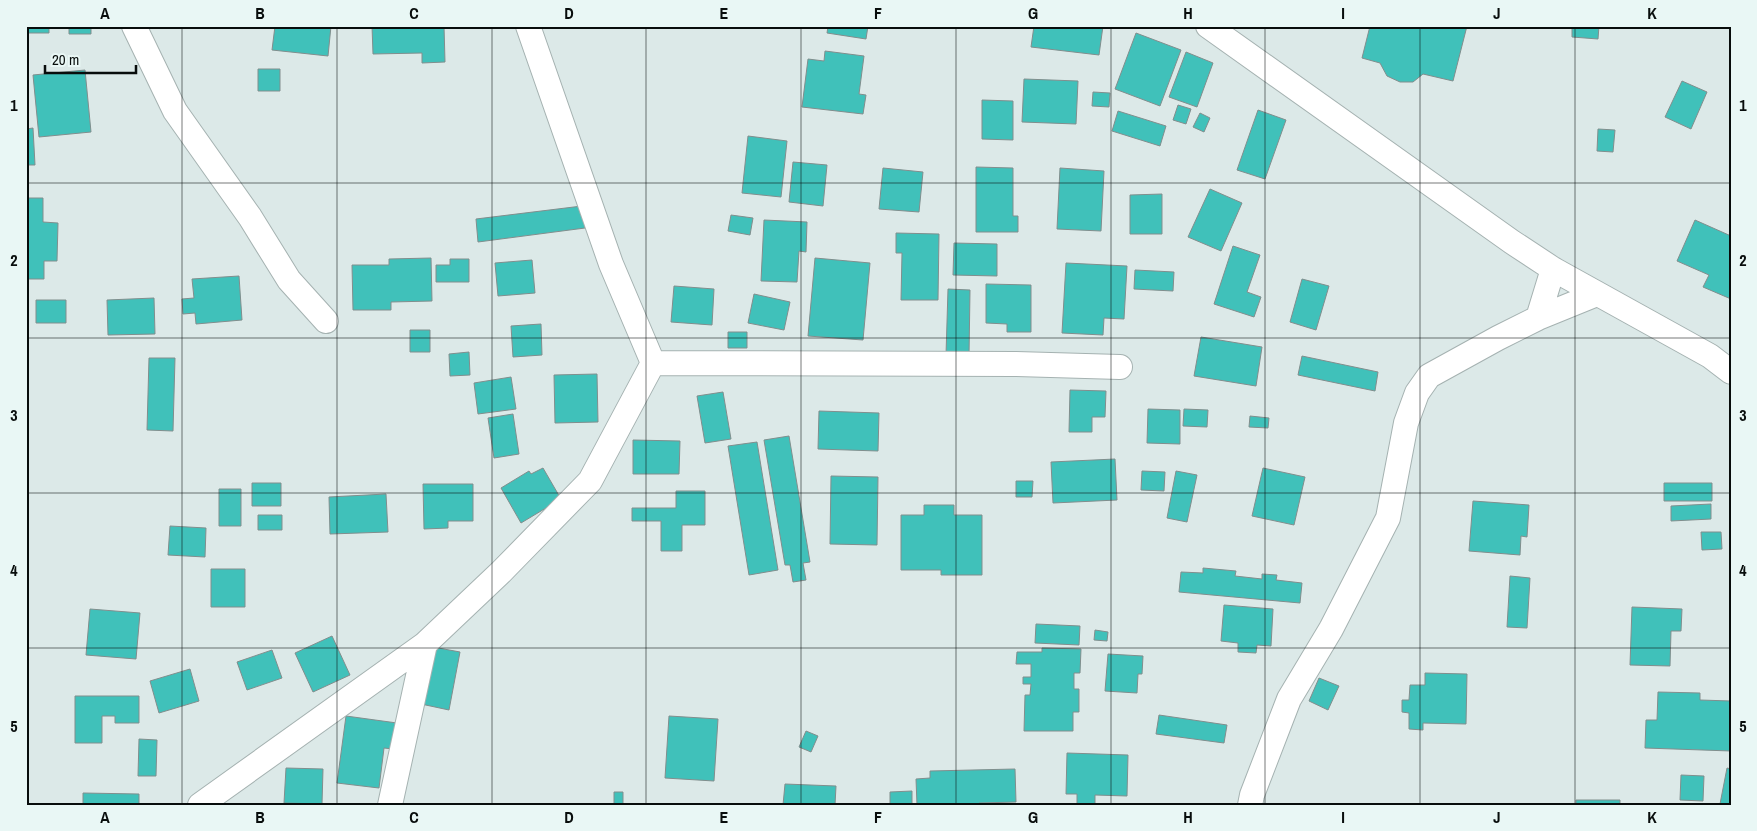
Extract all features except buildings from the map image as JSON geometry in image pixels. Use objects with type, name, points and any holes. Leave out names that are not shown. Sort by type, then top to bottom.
[{"type":"street","points":[[134,26],[175,111],[250,217],[289,280],[326,321]]},
{"type":"street","points":[[528,26],[611,264],[653,363]]},
{"type":"street","points":[[1208,26],[1418,177],[1554,269],[1710,356],[1731,372]]},
{"type":"street","points":[[1538,318],[1554,269]]},
{"type":"street","points":[[1250,805],[1252,795],[1289,699],[1331,629],[1388,518],[1399,469],[1406,423],[1417,393],[1429,376],[1498,338],[1538,318],[1597,294]]},
{"type":"street","points":[[653,363],[1006,364],[1120,367]]},
{"type":"street","points":[[200,805],[425,644],[501,572],[590,480],[653,363]]},
{"type":"street","points":[[390,805],[425,644]]}]
